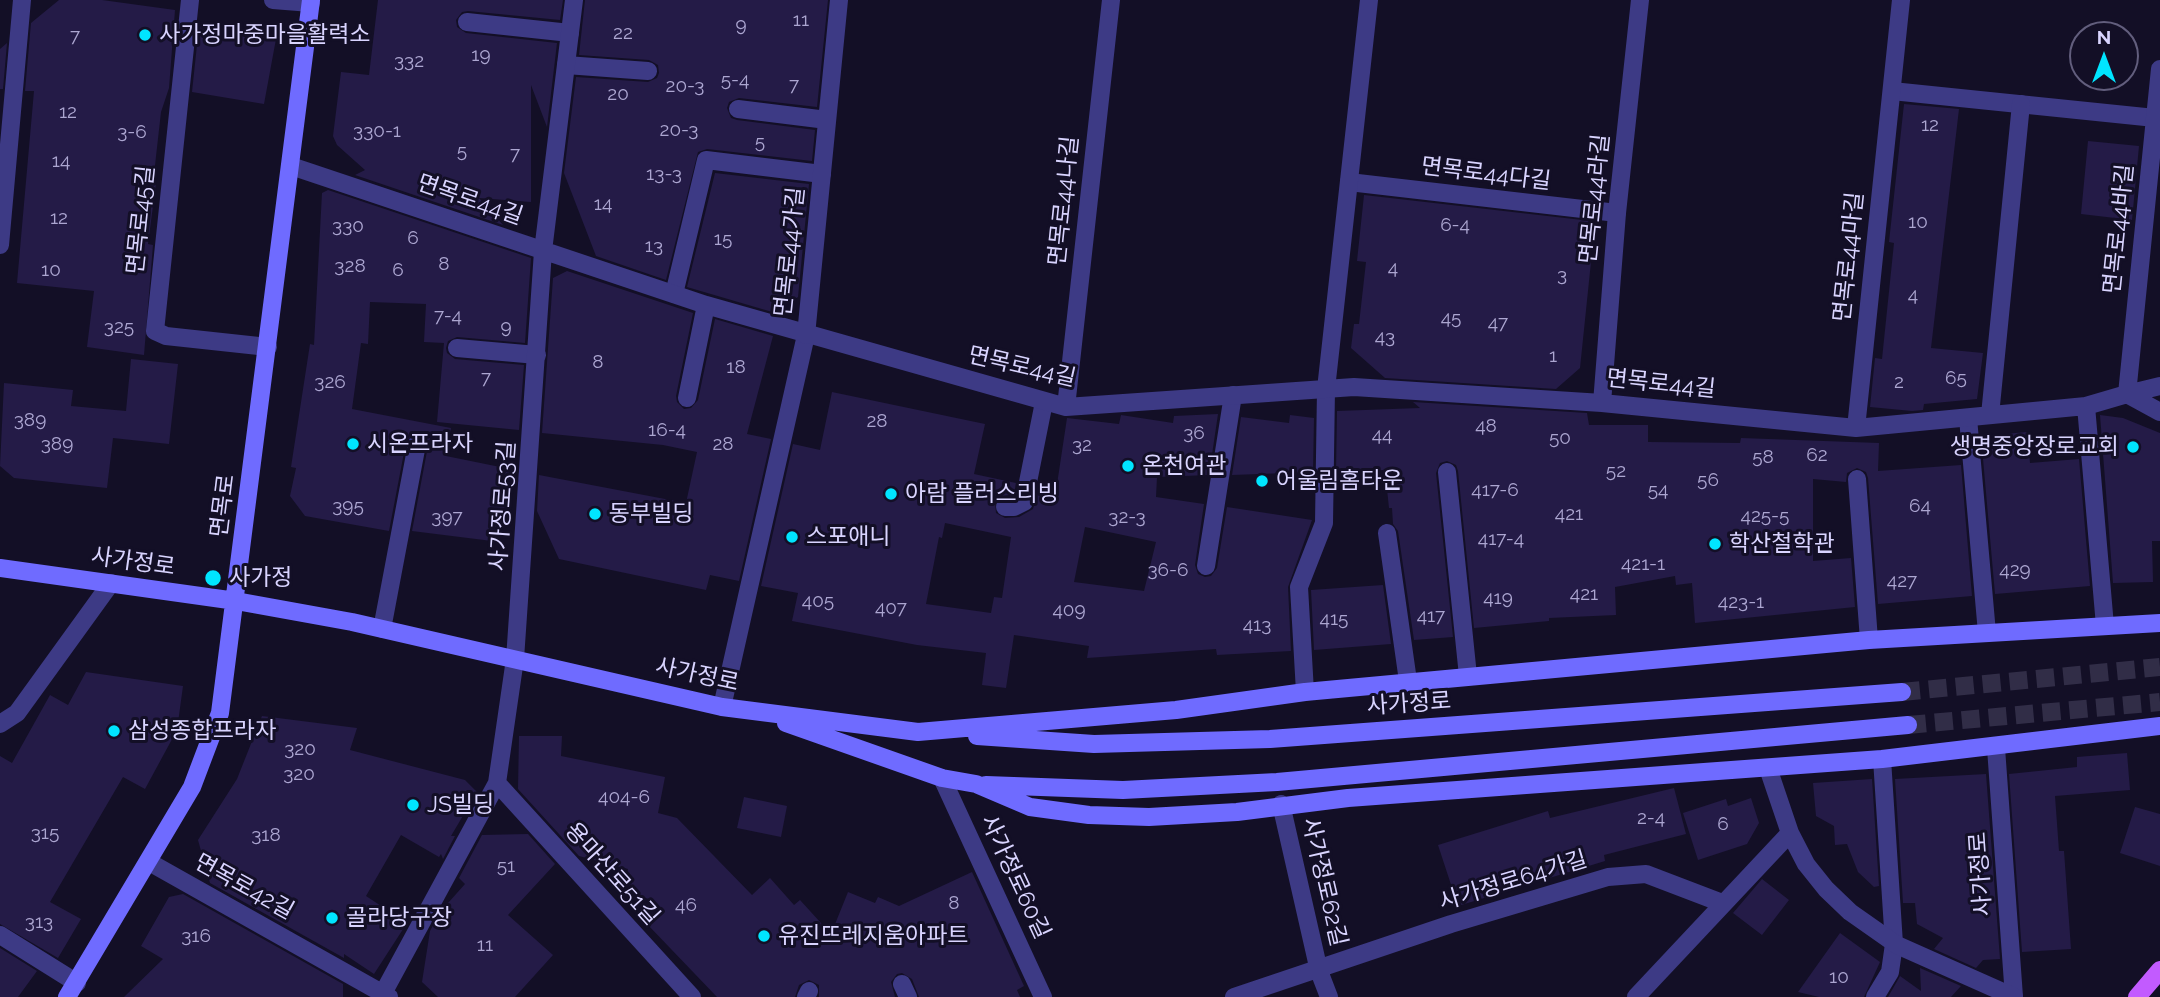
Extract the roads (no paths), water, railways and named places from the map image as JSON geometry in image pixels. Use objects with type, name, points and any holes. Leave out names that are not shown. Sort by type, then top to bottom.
[{"type":"main road","name":"면목로","points":[[72,990],[192,787],[211,742],[225,685],[311,2]]},
{"type":"main road","name":"사가정로","points":[[0,568],[236,601],[382,629],[756,713]]},
{"type":"main road","points":[[756,713],[918,732],[1176,710],[1408,681],[1870,640],[2160,622]]},
{"type":"main road","name":"사가정로","points":[[918,732],[1094,744],[1270,739],[1902,692]]},
{"type":"main road","points":[[756,713],[942,778],[976,784],[1123,790],[1277,782],[1908,725]]},
{"type":"main road","points":[[976,784],[1030,807],[1089,815],[1209,814],[1281,804],[1882,759],[2155,729]]},
{"type":"main road","points":[[2137,997],[2160,970]]},
{"type":"street","points":[[0,245],[22,0]]},
{"type":"street","name":"면목로45길","points":[[190,0],[155,331],[166,336],[268,347]]},
{"type":"street","points":[[273,0],[311,2]]},
{"type":"street","name":"사가정로53길","points":[[385,996],[497,783],[515,660],[543,251],[574,0]]},
{"type":"street","name":"면목로44가길","points":[[806,335],[839,0]]},
{"type":"street","name":"면목로44나길","points":[[1066,407],[1111,0]]},
{"type":"street","points":[[1305,692],[1299,587],[1324,523],[1326,389],[1368,0]]},
{"type":"street","name":"면목로44라길","points":[[1602,403],[1617,213],[1640,0]]},
{"type":"street","name":"면목로44마길","points":[[1856,428],[1901,0]]},
{"type":"street","points":[[467,22],[570,33]]},
{"type":"street","points":[[566,65],[648,71]]},
{"type":"street","name":"면목로44바길","points":[[2127,394],[2160,70]]},
{"type":"street","points":[[1892,91],[2155,118]]},
{"type":"street","points":[[1990,415],[2021,104]]},
{"type":"street","points":[[738,109],[827,120]]},
{"type":"street","name":"면목로44가길","points":[[674,294],[706,160],[822,174]]},
{"type":"street","name":"면목로44길","points":[[291,166],[706,305],[1066,407],[1326,389],[1387,388],[1602,403],[1856,428],[2086,406],[2160,386]]},
{"type":"street","name":"면목로44다길","points":[[1349,183],[1617,213]]},
{"type":"street","points":[[687,398],[706,305]]},
{"type":"street","points":[[722,707],[806,335]]},
{"type":"street","points":[[457,348],[537,355]]},
{"type":"street","points":[[2127,394],[2160,412]]},
{"type":"street","points":[[1206,566],[1233,395]]},
{"type":"street","points":[[1004,507],[1014,507],[1024,502],[1044,401]]},
{"type":"street","points":[[2086,406],[2105,626]]},
{"type":"street","points":[[1968,418],[1987,633]]},
{"type":"street","points":[[382,629],[417,444]]},
{"type":"street","name":"사가정로","points":[[1447,472],[1468,676]]},
{"type":"street","points":[[1857,479],[1870,640]]},
{"type":"street","name":"사가정로","points":[[1387,533],[1408,681]]},
{"type":"street","points":[[0,724],[17,713],[111,583]]},
{"type":"street","name":"사가정로","points":[[1996,748],[2014,997]]},
{"type":"street","points":[[1875,997],[1890,972],[1895,944],[1882,759]]},
{"type":"street","points":[[1768,768],[1790,833],[1806,864],[1826,889],[1850,912],[1895,944],[2014,997]]},
{"type":"street","name":"사가정로60길","points":[[942,778],[1043,997]]},
{"type":"street","name":"용마산로51길","points":[[497,783],[692,997]]},
{"type":"street","name":"사가정로62길","points":[[1281,804],[1319,971],[1329,997]]},
{"type":"street","points":[[1636,997],[1790,833]]},
{"type":"street","name":"면목로42길","points":[[149,862],[385,996]]},
{"type":"street","name":"사가정로64가길","points":[[1319,971],[1451,924],[1623,874],[1646,874],[1722,903]]},
{"type":"street","name":"면목로","points":[[0,935],[72,990]]},
{"type":"street","name":"사가정로62길","points":[[1234,997],[1319,971]]},
{"type":"tunnel","points":[[1902,692],[2160,667]]},
{"type":"tunnel","points":[[1908,725],[2160,702]]},
{"type":"place","name":"사가정마중마을활력소","points":[[145,35]]},
{"type":"place","name":"시온프라자","points":[[353,444]]},
{"type":"place","name":"생명중앙장로교회","points":[[2133,447]]},
{"type":"place","name":"온천여관","points":[[1128,466]]},
{"type":"place","name":"어울림홈타운","points":[[1262,481]]},
{"type":"place","name":"아람 플러스리빙","points":[[891,494]]},
{"type":"place","name":"동부빌딩","points":[[595,514]]},
{"type":"place","name":"스포애니","points":[[792,537]]},
{"type":"place","name":"학산철학관","points":[[1715,544]]},
{"type":"place","name":"사가정","points":[[213,578]]},
{"type":"place","name":"삼성종합프라자","points":[[114,731]]},
{"type":"place","name":"JS빌딩","points":[[413,805]]},
{"type":"place","name":"골라당구장","points":[[332,918]]},
{"type":"place","name":"유진뜨레지움아파트","points":[[764,936]]}]
